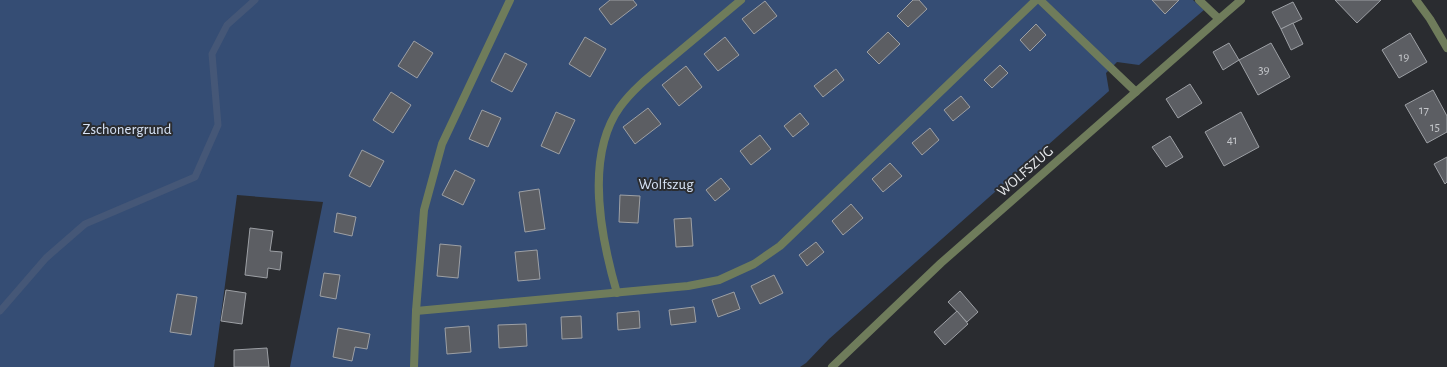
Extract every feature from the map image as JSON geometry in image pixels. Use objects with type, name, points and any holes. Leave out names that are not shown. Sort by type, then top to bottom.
[{"type":"street","points":[[414,367],[416,311],[424,210],[442,144],[510,0]]},
{"type":"street","points":[[617,293],[607,260],[600,222],[600,163],[608,131],[619,108],[634,90],[741,0]]},
{"type":"street","points":[[416,311],[688,286],[719,280],[754,264],[780,246],[1036,0]]},
{"type":"street","points":[[1040,0],[1136,92]]},
{"type":"street","points":[[1199,0],[1219,19]]},
{"type":"street","name":"WOLFSZUG","points":[[832,367],[941,263],[1241,0]]},
{"type":"street","points":[[1416,0],[1430,19],[1447,48]]},
{"type":"green space","name":"Wolfszug","points":[[0,0],[1193,0],[1204,10],[1139,65],[1117,62],[1106,73],[1109,91],[829,339],[806,363],[800,367],[290,367],[323,202],[237,195],[214,367],[0,367]]},
{"type":"building","points":[[610,0],[633,0],[637,5],[611,25],[599,9]]},
{"type":"building","points":[[913,0],[919,0],[927,9],[908,27],[897,16]]},
{"type":"building","points":[[1152,0],[1179,0],[1165,14]]},
{"type":"building","points":[[1335,0],[1381,0],[1357,23]]},
{"type":"building","points":[[765,1],[777,16],[754,34],[742,19]]},
{"type":"building","points":[[1293,2],[1302,19],[1281,29],[1272,12]]},
{"type":"building","points":[[1293,23],[1303,44],[1291,50],[1281,29]]},
{"type":"building","points":[[1036,24],[1046,35],[1030,51],[1020,40]]},
{"type":"building","points":[[888,32],[900,44],[879,64],[867,52]]},
{"type":"building","points":[[1410,33],[1427,62],[1399,78],[1382,50]]},
{"type":"building","points":[[585,37],[606,49],[590,77],[569,64]]},
{"type":"building","points":[[725,37],[739,55],[718,71],[704,54]]},
{"type":"building","points":[[414,41],[433,53],[417,78],[398,66]]},
{"type":"building","points":[[1229,43],[1239,60],[1223,70],[1213,52]]},
{"type":"building","points":[[1271,43],[1290,77],[1258,95],[1239,60]]},
{"type":"building","points":[[505,53],[527,64],[512,92],[491,81]]},
{"type":"building","points":[[1000,65],[1008,73],[992,88],[984,80]]},
{"type":"building","points":[[686,66],[702,87],[679,106],[662,85]]},
{"type":"building","points":[[836,69],[844,80],[823,97],[814,86]]},
{"type":"building","points":[[1190,84],[1202,103],[1178,118],[1166,99]]},
{"type":"building","points":[[1433,90],[1447,116],[1447,132],[1427,143],[1405,105]]},
{"type":"building","points":[[391,92],[411,105],[393,133],[373,120]]},
{"type":"building","points":[[961,96],[970,107],[953,121],[944,110]]},
{"type":"building","points":[[648,108],[661,124],[635,144],[623,127]]},
{"type":"building","points":[[482,110],[501,118],[488,147],[469,139]]},
{"type":"building","points":[[556,112],[575,120],[559,154],[541,146]]},
{"type":"building","points":[[1241,112],[1259,147],[1224,166],[1205,132]]},
{"type":"building","points":[[800,113],[809,124],[793,137],[784,126]]},
{"type":"building","points":[[930,128],[939,140],[922,155],[912,143]]},
{"type":"building","points":[[760,135],[771,149],[751,165],[740,151]]},
{"type":"building","points":[[1170,136],[1183,157],[1166,167],[1152,147]]},
{"type":"building","points":[[362,150],[384,161],[370,187],[349,176]]},
{"type":"building","points":[[1447,157],[1447,182],[1445,184],[1434,164]]},
{"type":"building","points":[[890,163],[902,176],[883,192],[872,179]]},
{"type":"building","points":[[455,170],[475,180],[463,205],[442,195]]},
{"type":"building","points":[[721,178],[730,189],[715,201],[706,190]]},
{"type":"building","points":[[539,189],[545,229],[525,232],[519,192]]},
{"type":"building","points":[[620,195],[640,196],[638,223],[619,222]]},
{"type":"building","points":[[851,204],[863,218],[843,235],[832,221]]},
{"type":"building","points":[[337,213],[356,217],[352,236],[334,232]]},
{"type":"building","points":[[691,218],[693,246],[676,247],[674,219]]},
{"type":"building","points":[[250,228],[273,231],[270,251],[282,252],[280,270],[268,268],[267,278],[245,275]]},
{"type":"building","points":[[816,242],[824,252],[807,266],[799,255]]},
{"type":"building","points":[[440,244],[461,246],[458,278],[437,276]]},
{"type":"building","points":[[537,250],[540,279],[518,281],[515,252]]},
{"type":"building","points":[[324,273],[340,275],[336,299],[320,296]]},
{"type":"building","points":[[774,275],[783,293],[760,304],[751,286]]},
{"type":"building","points":[[226,290],[246,293],[242,324],[221,321]]},
{"type":"building","points":[[960,291],[978,312],[967,322],[948,302]]},
{"type":"building","points":[[734,292],[740,309],[718,317],[712,300]]},
{"type":"building","points":[[177,294],[197,297],[191,335],[170,332]]},
{"type":"building","points":[[694,307],[696,322],[671,325],[669,310]]},
{"type":"building","points":[[639,311],[640,328],[618,330],[617,313]]},
{"type":"building","points":[[957,311],[968,324],[945,345],[934,332]]},
{"type":"building","points":[[581,316],[582,338],[562,339],[561,317]]},
{"type":"building","points":[[526,324],[527,346],[499,348],[498,325]]},
{"type":"building","points":[[469,326],[471,352],[447,354],[445,328]]},
{"type":"building","points":[[338,328],[370,334],[367,349],[355,347],[352,361],[333,357]]},
{"type":"building","points":[[267,348],[269,367],[234,367],[234,350]]},
{"type":"waterway","points":[[0,311],[46,258],[85,224],[195,177],[218,125],[212,54],[227,25],[255,0]]},
{"type":"park label","name":"Zschonergrund","points":[[127,129]]}]
